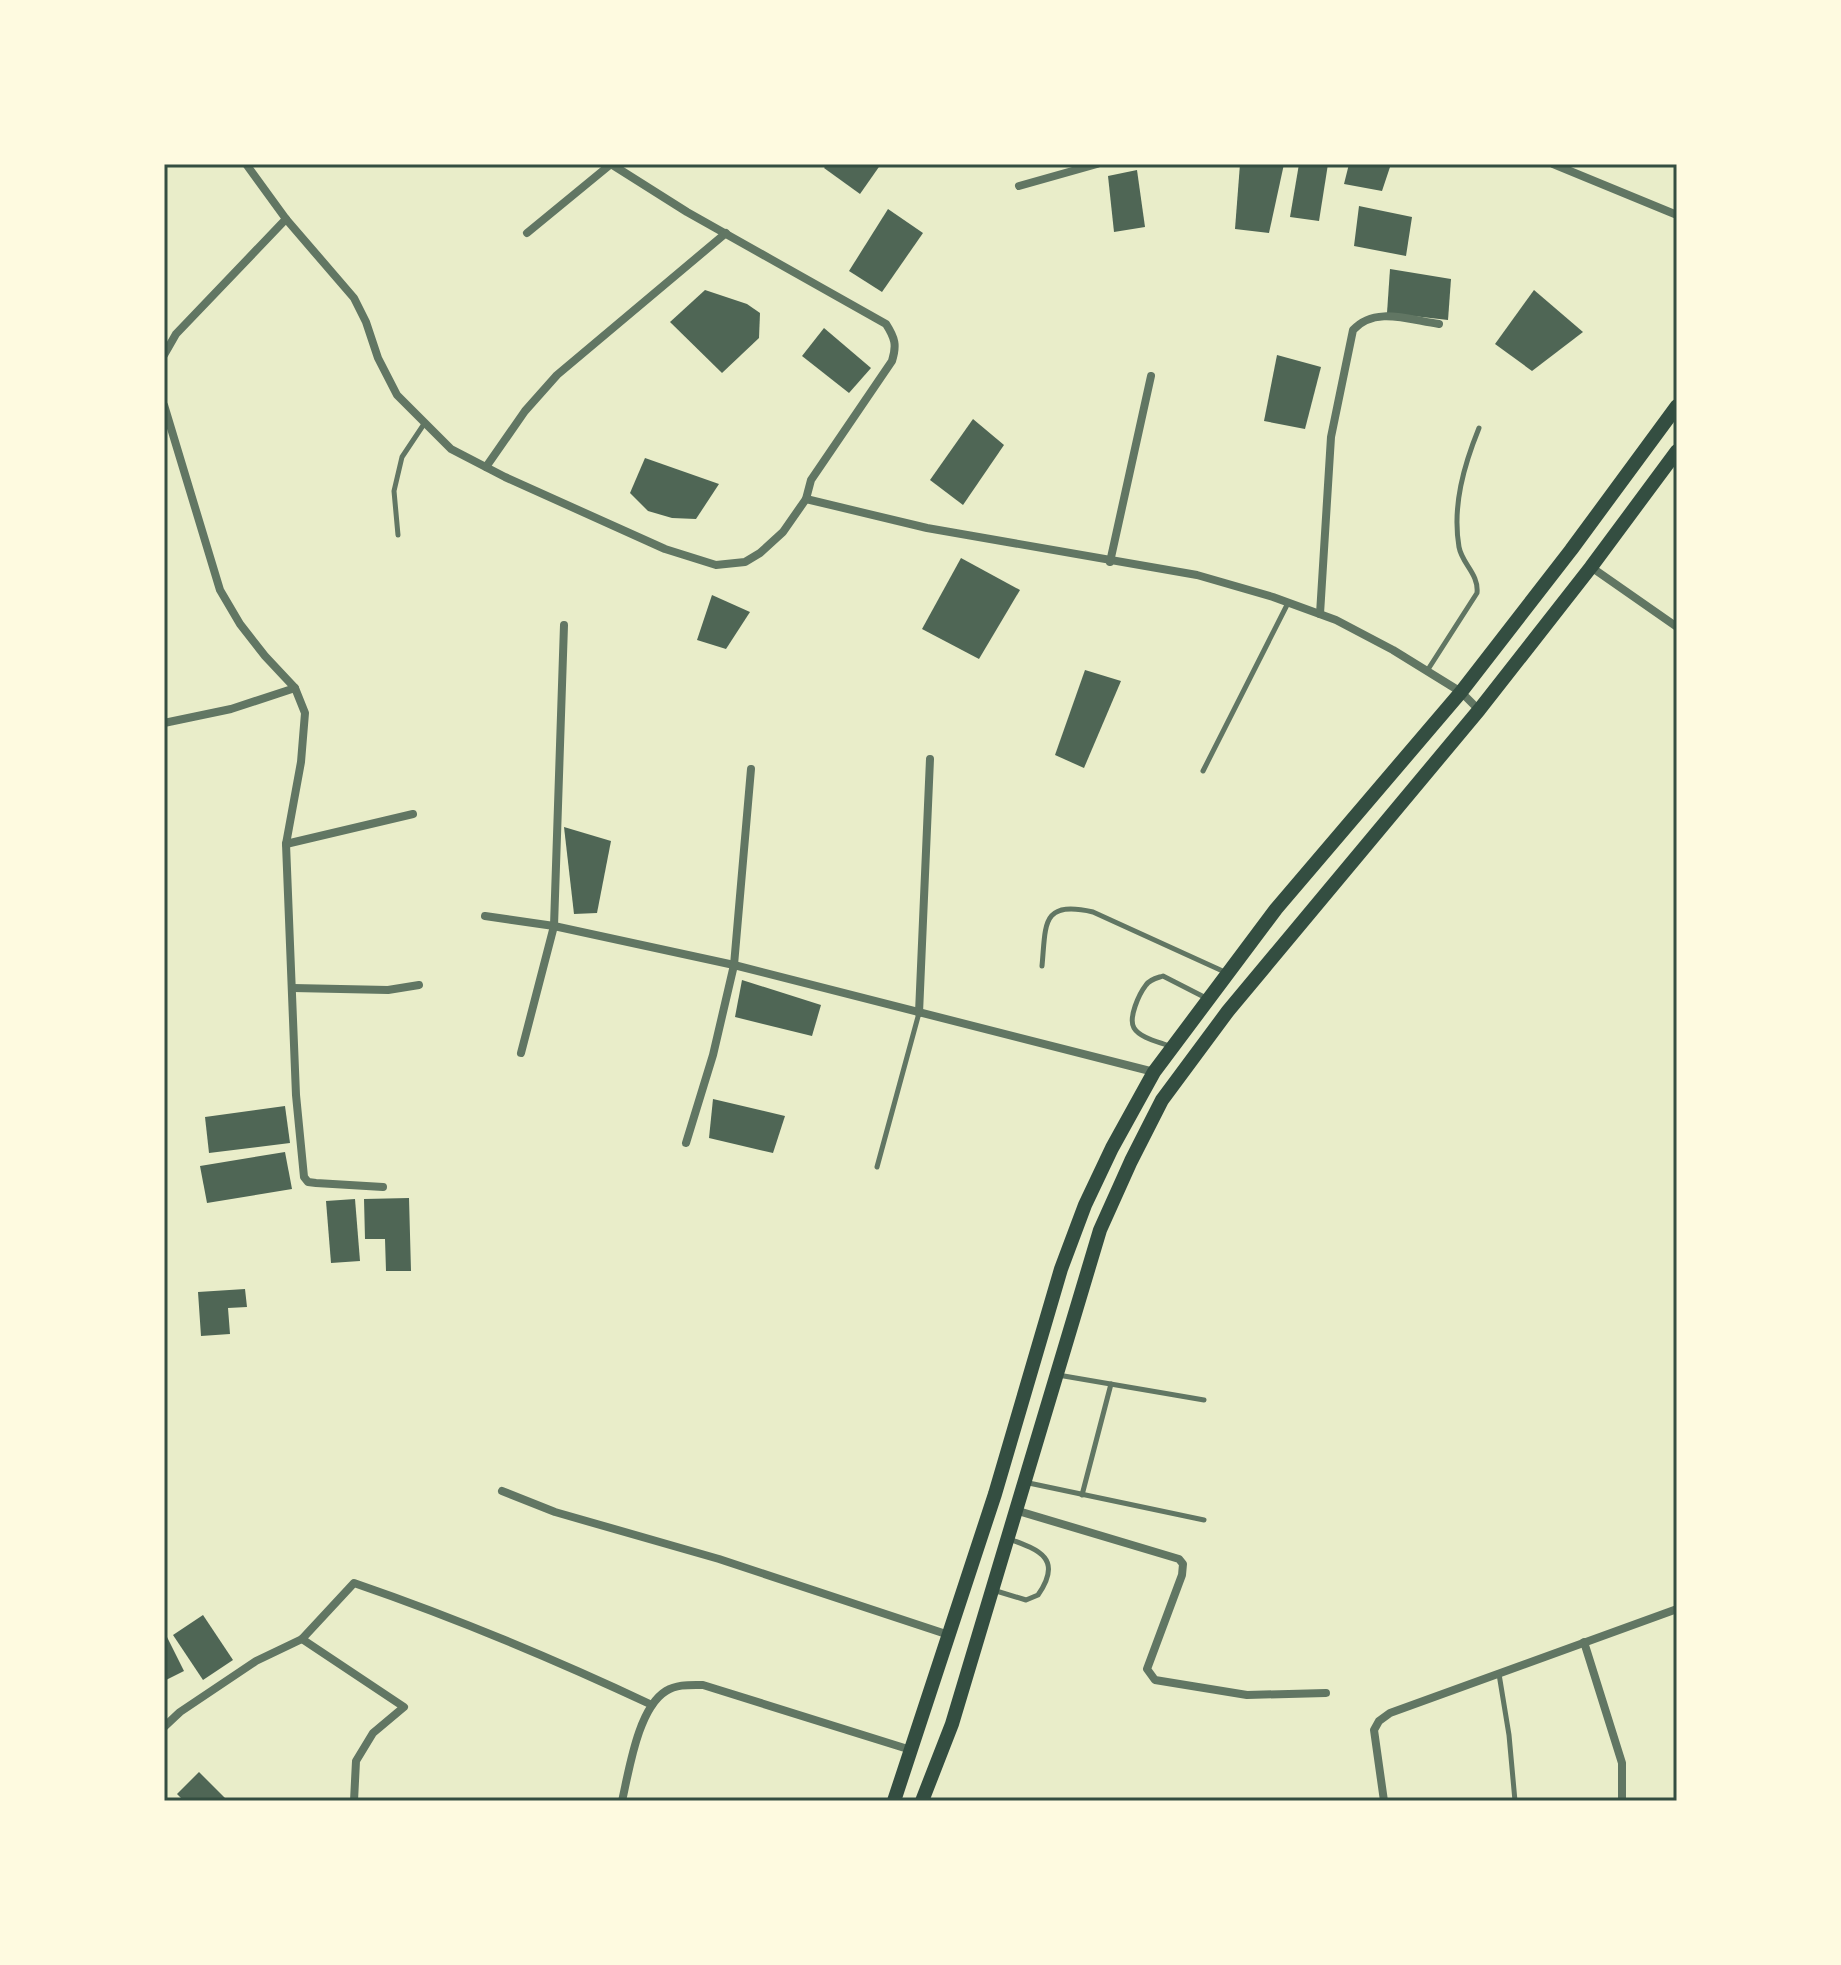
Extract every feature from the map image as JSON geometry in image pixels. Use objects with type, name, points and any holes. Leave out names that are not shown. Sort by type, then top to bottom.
[{"type":"main road","points":[[894,1801],[950,1635],[1066,1256],[1105,1162],[1154,1072],[1276,909],[1461,692],[1677,406]]},
{"type":"main road","points":[[922,1801],[952,1724],[1100,1230],[1162,1100],[1228,1011],[1479,710],[1677,451]]},
{"type":"street","points":[[246,164],[286,219],[354,298],[397,395],[451,449],[665,549],[716,565],[745,562],[760,553],[783,532],[806,499],[811,480],[892,361],[896,351],[895,338],[886,324],[611,164],[527,233]]},
{"type":"street","points":[[1019,186],[1097,164]]},
{"type":"street","points":[[1553,164],[1677,215]]},
{"type":"street","points":[[164,355],[186,324],[286,219]]},
{"type":"street","points":[[486,467],[525,411],[557,375],[726,233]]},
{"type":"street","points":[[1320,614],[1331,437],[1353,330],[1361,320],[1380,315],[1439,324]]},
{"type":"street","points":[[1110,562],[1151,376]]},
{"type":"street","points":[[164,405],[220,590],[256,645],[295,688],[305,713],[286,844],[296,1095],[304,1177],[308,1182],[383,1187]]},
{"type":"street","points":[[806,499],[927,528],[1197,575],[1288,603],[1320,614],[1393,650],[1461,692],[1479,710]]},
{"type":"street","points":[[1591,567],[1677,627]]},
{"type":"street","points":[[521,1053],[554,926],[564,625]]},
{"type":"street","points":[[164,723],[231,709],[295,688]]},
{"type":"street","points":[[919,1013],[930,759]]},
{"type":"street","points":[[686,1143],[713,1055],[734,965],[751,769]]},
{"type":"street","points":[[286,844],[413,814]]},
{"type":"street","points":[[485,916],[554,926],[734,965],[1154,1072]]},
{"type":"street","points":[[293,988],[388,990],[419,985]]},
{"type":"street","points":[[502,1491],[555,1512],[719,1559],[950,1635]]},
{"type":"street","points":[[1015,1510],[1179,1559],[1183,1564],[1182,1575],[1147,1669],[1155,1680],[1247,1695],[1326,1693]]},
{"type":"street","points":[[164,1727],[180,1712],[256,1661],[302,1639],[354,1583],[430,1609],[546,1656],[652,1705]]},
{"type":"street","points":[[1384,1801],[1374,1730],[1379,1721],[1390,1713],[1677,1609]]},
{"type":"street","points":[[302,1639],[404,1707],[373,1733],[356,1761],[354,1801]]},
{"type":"street","points":[[1584,1642],[1622,1763],[1622,1801]]},
{"type":"street","points":[[622,1801],[634,1747],[652,1705],[666,1691],[683,1685],[703,1685],[911,1750]]},
{"type":"lane","points":[[398,535],[394,491],[402,457],[424,424]]},
{"type":"lane","points":[[1427,671],[1477,593],[1478,582],[1459,549],[1458,529],[1461,478],[1479,428]]},
{"type":"lane","points":[[1203,771],[1288,603]]},
{"type":"lane","points":[[1042,966],[1046,926],[1052,914],[1061,908],[1093,912],[1228,974]]},
{"type":"lane","points":[[1172,1047],[1137,1033],[1132,1025],[1131,1018],[1145,985],[1163,976],[1209,999]]},
{"type":"lane","points":[[877,1167],[919,1013]]},
{"type":"lane","points":[[1057,1375],[1204,1400]]},
{"type":"lane","points":[[1082,1495],[1111,1384]]},
{"type":"lane","points":[[1023,1482],[1204,1520]]},
{"type":"lane","points":[[992,1589],[1026,1600],[1038,1595],[1048,1575],[1048,1563],[1041,1552],[1007,1539]]},
{"type":"lane","points":[[1499,1673],[1515,1801]]},
{"type":"building","points":[[827,164],[881,164],[860,194],[824,168]]},
{"type":"building","points":[[1240,164],[1284,164],[1269,233],[1235,229]]},
{"type":"building","points":[[1299,164],[1328,164],[1319,221],[1290,217]]},
{"type":"building","points":[[1349,164],[1391,164],[1382,191],[1344,184]]},
{"type":"building","points":[[1137,170],[1145,227],[1114,232],[1108,176]]},
{"type":"building","points":[[1359,206],[1412,217],[1406,256],[1354,246]]},
{"type":"building","points":[[888,209],[923,233],[882,292],[849,271]]},
{"type":"building","points":[[1390,269],[1451,279],[1448,320],[1387,313]]},
{"type":"building","points":[[705,290],[747,304],[760,313],[759,338],[722,373],[670,322]]},
{"type":"building","points":[[1534,290],[1583,332],[1532,371],[1495,344]]},
{"type":"building","points":[[824,328],[871,368],[849,393],[802,356]]},
{"type":"building","points":[[1277,355],[1321,367],[1305,429],[1264,421]]},
{"type":"building","points":[[973,419],[1004,445],[963,505],[930,480]]},
{"type":"building","points":[[645,458],[719,484],[696,519],[672,518],[648,511],[630,493]]},
{"type":"building","points":[[961,558],[1020,590],[979,659],[922,629]]},
{"type":"building","points":[[712,595],[750,612],[726,649],[697,640]]},
{"type":"building","points":[[1085,670],[1121,681],[1084,768],[1055,755]]},
{"type":"building","points":[[564,827],[611,841],[597,913],[574,914]]},
{"type":"building","points":[[742,980],[821,1005],[812,1036],[735,1017]]},
{"type":"building","points":[[713,1099],[785,1116],[773,1153],[709,1138]]},
{"type":"building","points":[[285,1106],[290,1143],[209,1153],[205,1117]]},
{"type":"building","points":[[285,1152],[292,1189],[207,1203],[200,1166]]},
{"type":"building","points":[[409,1198],[411,1271],[386,1271],[385,1239],[365,1239],[364,1199]]},
{"type":"building","points":[[355,1199],[360,1261],[331,1263],[326,1201]]},
{"type":"building","points":[[245,1289],[247,1307],[228,1308],[230,1334],[201,1336],[198,1292]]},
{"type":"building","points":[[203,1615],[233,1660],[203,1680],[173,1635]]},
{"type":"building","points":[[164,1631],[184,1671],[164,1681]]},
{"type":"building","points":[[199,1772],[228,1801],[184,1801],[177,1794]]}]
